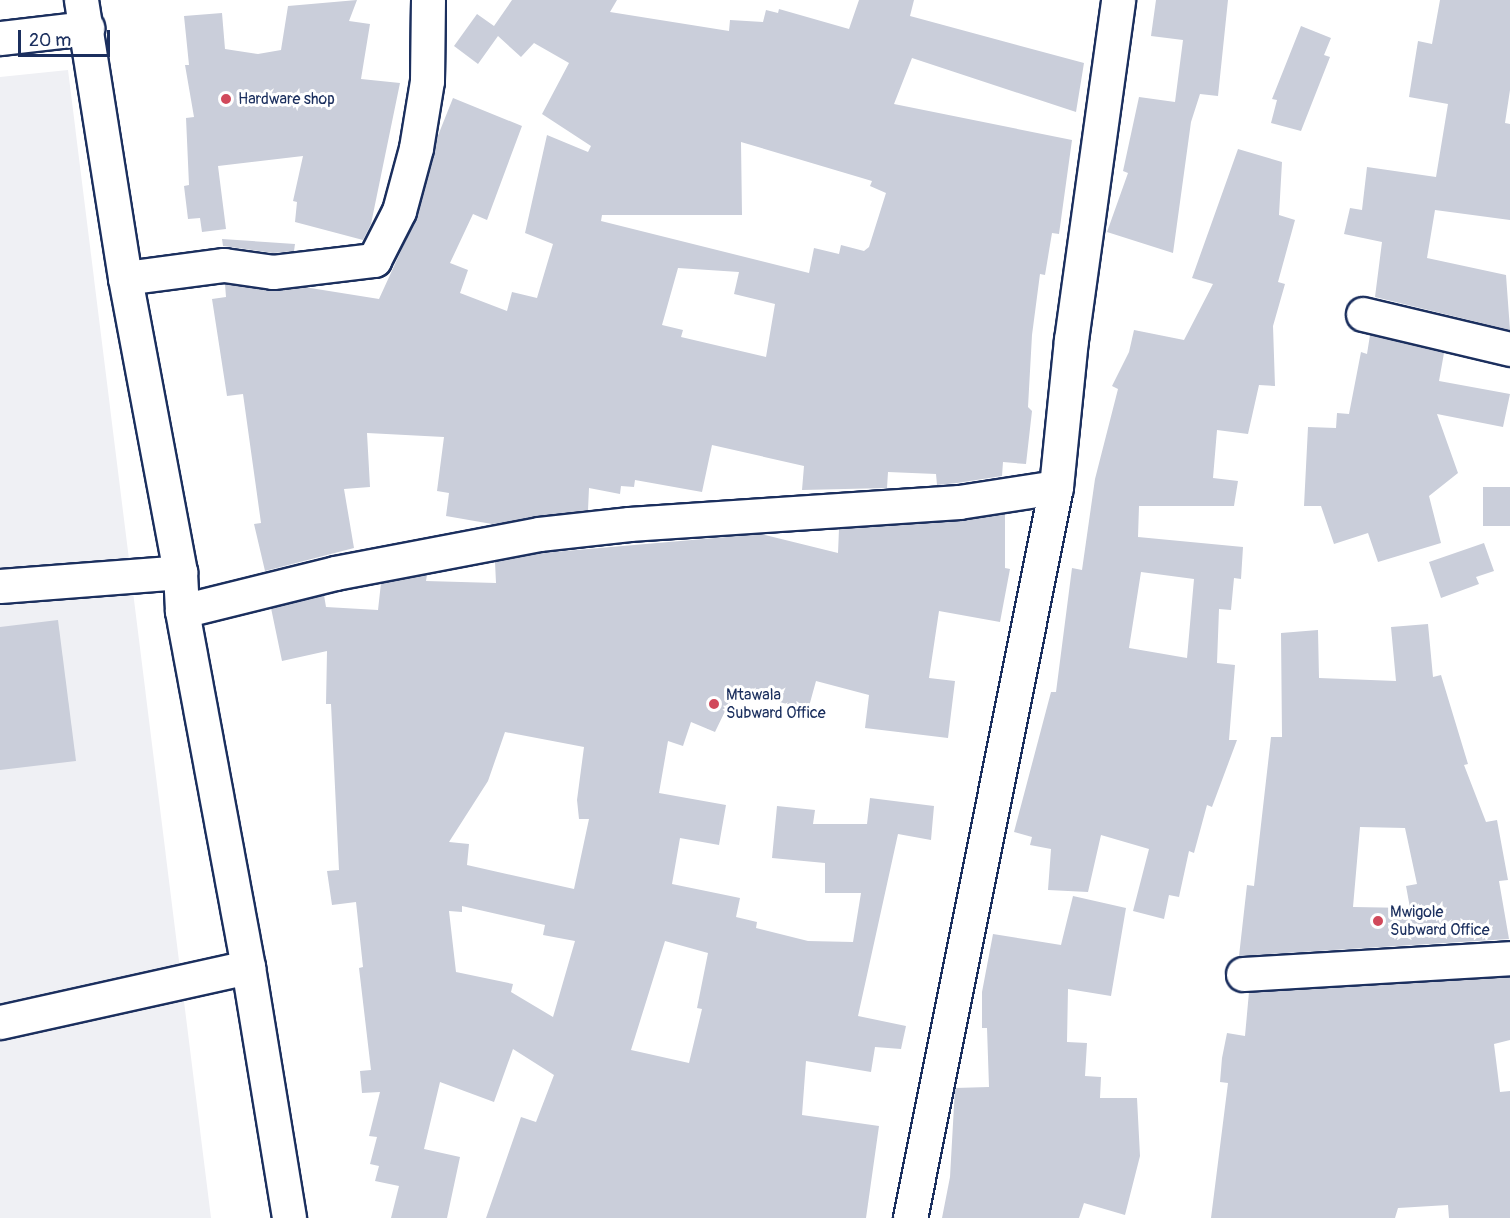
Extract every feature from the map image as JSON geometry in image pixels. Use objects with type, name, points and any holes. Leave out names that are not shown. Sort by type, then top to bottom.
[{"type":"street","points":[[125,278],[224,265],[273,272],[374,261],[399,211],[416,148],[428,81],[428,0]]},
{"type":"street","points":[[910,1218],[1056,487],[1071,340],[1118,0]]},
{"type":"street","points":[[0,38],[84,14],[125,278],[180,572],[182,610],[248,967],[289,1218]]},
{"type":"street","points":[[1363,314],[1510,349]]},
{"type":"street","points":[[182,610],[346,571],[539,534],[629,524],[959,502],[1056,487]]},
{"type":"street","points":[[0,586],[180,572]]},
{"type":"street","points":[[1243,974],[1510,958]]},
{"type":"street","points":[[0,1022],[248,967]]},
{"type":"shaded area","points":[[68,70],[211,1218],[0,1218],[0,77]]},
{"type":"building","points":[[357,0],[349,21],[370,24],[361,79],[400,83],[371,224],[363,240],[295,222],[297,202],[293,201],[303,156],[218,166],[226,229],[202,232],[200,218],[188,219],[184,186],[189,185],[186,118],[194,117],[185,65],[189,65],[184,16],[222,13],[225,49],[258,54],[281,50],[288,6]]},
{"type":"building","points":[[512,0],[617,0],[610,12],[729,31],[730,20],[763,22],[766,10],[778,13],[779,9],[849,29],[859,0],[914,0],[910,16],[1084,63],[1076,112],[912,58],[894,104],[1072,140],[1059,234],[1052,233],[1045,275],[1040,274],[1032,335],[1028,407],[1032,411],[1026,464],[1003,462],[1002,476],[957,483],[937,485],[936,474],[888,472],[887,488],[802,490],[804,466],[712,445],[702,492],[635,480],[634,487],[621,486],[620,494],[589,488],[588,510],[492,524],[446,516],[449,493],[437,491],[444,437],[367,433],[370,487],[344,489],[354,548],[265,571],[254,524],[261,523],[243,394],[227,396],[212,299],[226,297],[225,284],[271,291],[304,287],[379,299],[417,216],[437,138],[453,98],[522,126],[487,220],[473,214],[450,263],[468,270],[460,293],[507,311],[512,292],[537,298],[553,244],[525,233],[547,135],[588,152],[591,146],[542,114],[569,63],[534,43],[521,57],[498,36],[478,64],[454,46],[477,14],[494,26]],"holes":[[[741,142],[872,181],[870,186],[886,193],[869,247],[864,251],[841,245],[839,254],[814,248],[809,273],[601,221],[602,215],[742,215]],[[678,268],[739,272],[734,294],[775,304],[766,357],[681,337],[683,330],[662,325]]]},
{"type":"building","points":[[1156,0],[1228,0],[1218,96],[1200,94],[1191,122],[1173,253],[1107,232],[1128,173],[1123,171],[1139,97],[1175,102],[1183,40],[1151,36]]},
{"type":"building","points":[[1440,0],[1510,0],[1510,90],[1505,123],[1510,124],[1510,220],[1435,210],[1427,258],[1506,275],[1510,330],[1375,297],[1382,242],[1344,234],[1350,208],[1362,210],[1367,167],[1436,177],[1448,104],[1409,97],[1418,41],[1432,44]]},
{"type":"building","points":[[1301,26],[1331,38],[1324,55],[1330,57],[1301,131],[1271,123],[1277,100],[1272,99]]},
{"type":"building","points":[[1238,149],[1282,162],[1279,215],[1295,220],[1278,282],[1285,284],[1273,326],[1275,386],[1259,385],[1248,434],[1217,430],[1213,478],[1238,481],[1234,506],[1139,506],[1138,537],[1243,547],[1241,579],[1234,578],[1231,610],[1219,609],[1217,663],[1235,665],[1229,740],[1237,740],[1212,807],[1207,805],[1194,853],[1189,851],[1179,897],[1169,895],[1164,919],[1133,911],[1149,849],[1101,835],[1088,892],[1048,890],[1051,849],[1030,845],[1032,837],[1014,832],[1051,692],[1056,692],[1072,568],[1082,570],[1095,479],[1118,389],[1112,386],[1129,352],[1134,330],[1184,340],[1213,284],[1192,278]],"holes":[[[1141,572],[1194,579],[1187,658],[1129,648]]]},
{"type":"building","points":[[222,239],[295,244],[294,251],[273,253],[223,246]]},
{"type":"building","points":[[1370,335],[1444,353],[1439,381],[1510,394],[1503,427],[1437,414],[1458,473],[1429,496],[1441,543],[1378,562],[1368,533],[1334,544],[1321,506],[1304,506],[1308,427],[1336,428],[1337,413],[1349,414],[1361,352],[1367,354]]},
{"type":"building","points":[[1483,487],[1510,487],[1510,526],[1483,526]]},
{"type":"building","points":[[1005,514],[1005,568],[1010,569],[1000,622],[939,611],[929,678],[955,681],[948,738],[865,728],[869,695],[816,681],[808,710],[741,691],[728,705],[715,732],[691,722],[683,746],[668,741],[659,793],[726,805],[719,845],[680,838],[672,884],[740,898],[736,917],[757,922],[756,928],[808,941],[853,942],[861,893],[825,893],[825,863],[772,858],[777,806],[815,810],[813,824],[867,824],[870,798],[934,806],[931,840],[898,834],[858,1016],[906,1026],[901,1049],[875,1047],[871,1072],[806,1061],[802,1115],[879,1126],[866,1218],[486,1218],[521,1117],[536,1122],[554,1075],[513,1049],[494,1102],[440,1082],[424,1149],[460,1157],[447,1218],[391,1218],[399,1186],[375,1181],[379,1166],[370,1164],[377,1137],[369,1136],[380,1092],[362,1093],[360,1071],[371,1070],[359,968],[363,967],[356,902],[332,905],[327,871],[339,870],[331,704],[326,704],[327,651],[282,661],[271,608],[324,595],[326,607],[378,610],[381,583],[427,575],[426,581],[496,583],[495,562],[542,553],[761,534],[838,553],[839,529]],"holes":[[[505,732],[584,747],[577,800],[579,819],[589,819],[574,889],[467,865],[469,844],[449,842],[488,781]],[[462,906],[545,925],[543,935],[575,941],[553,1017],[511,992],[513,984],[456,972],[449,911],[462,912]],[[665,941],[708,953],[697,1008],[702,1009],[689,1063],[631,1050]]]},
{"type":"building","points":[[1484,543],[1494,571],[1476,577],[1479,584],[1441,598],[1429,562]]},
{"type":"building","points":[[58,620],[76,761],[0,770],[0,627]]},
{"type":"building","points":[[1428,624],[1433,677],[1441,675],[1468,764],[1464,765],[1486,822],[1497,820],[1508,880],[1499,881],[1509,939],[1239,956],[1247,885],[1254,886],[1271,737],[1282,737],[1281,633],[1318,630],[1319,678],[1396,681],[1391,627]],"holes":[[[1360,827],[1405,828],[1417,884],[1406,886],[1410,908],[1353,907]]]},
{"type":"building","points":[[1073,896],[1126,908],[1111,996],[1068,989],[1067,1042],[1087,1043],[1085,1076],[1101,1077],[1100,1098],[1137,1098],[1140,1156],[1125,1215],[1084,1203],[1079,1218],[942,1218],[950,1177],[955,1088],[989,1087],[987,1028],[982,1028],[982,992],[993,934],[1061,945]]},
{"type":"building","points":[[1510,977],[1510,1040],[1494,1044],[1500,1092],[1510,1091],[1510,1218],[1449,1218],[1448,1205],[1398,1208],[1395,1218],[1211,1218],[1228,1083],[1220,1082],[1222,1058],[1227,1033],[1245,1036],[1249,992]]},
{"type":"place","name":"Hardware shop","points":[[226,99]]},
{"type":"place","name":"Mtawala Subward Office","points":[[714,704]]},
{"type":"place","name":"Mwigole Subward Office","points":[[1378,921]]}]
